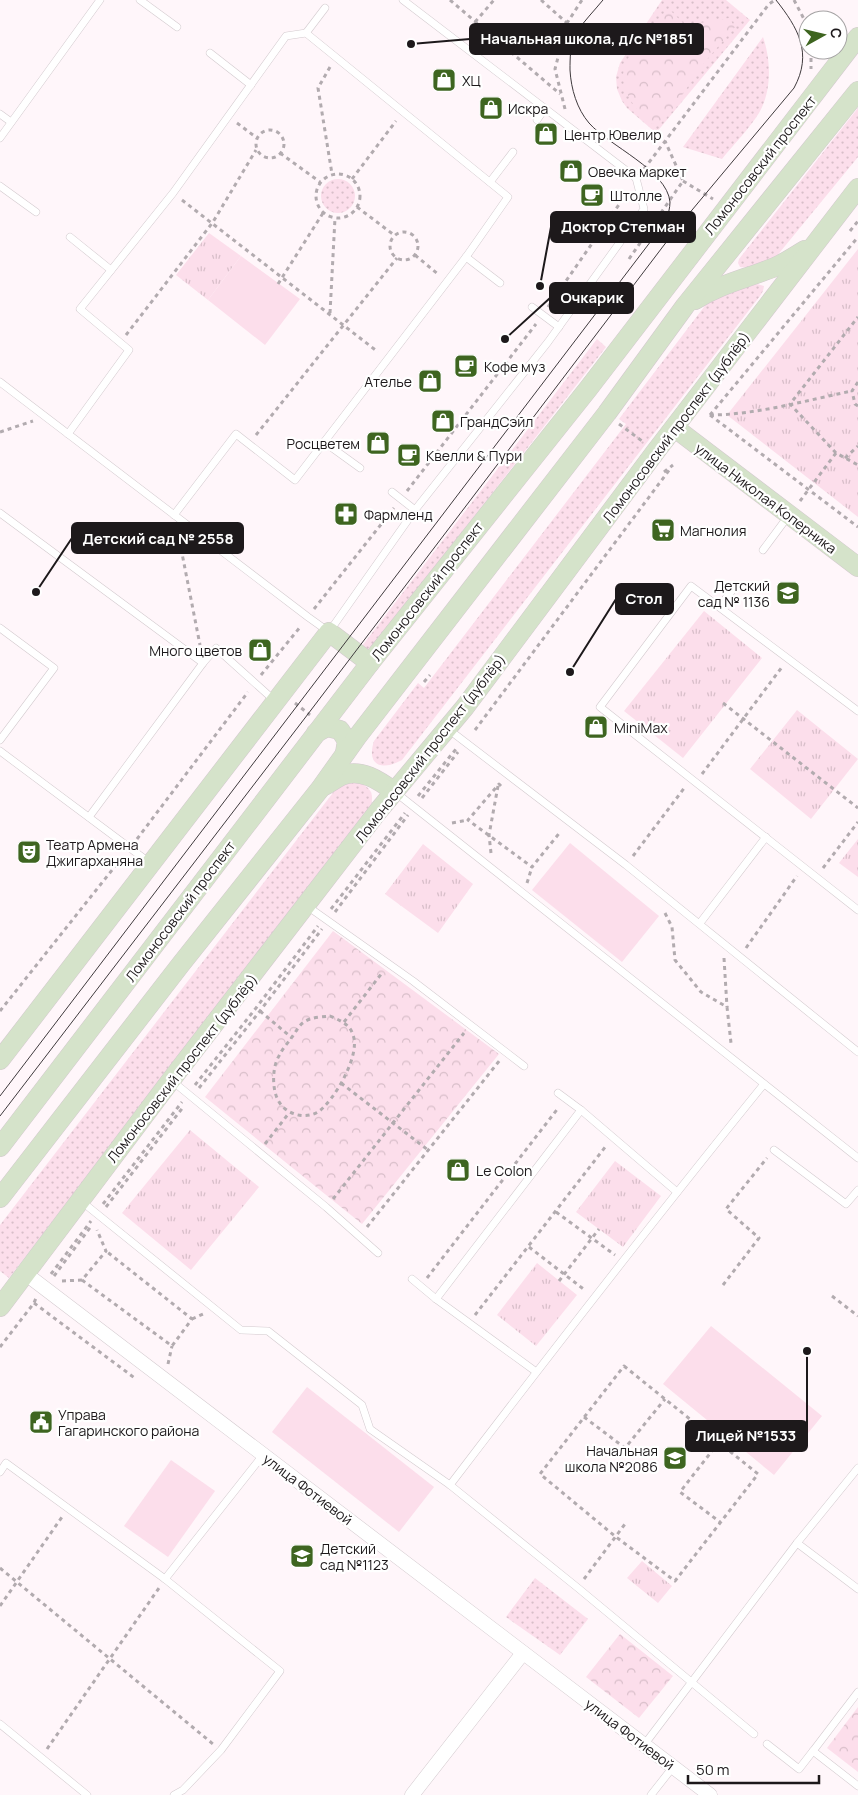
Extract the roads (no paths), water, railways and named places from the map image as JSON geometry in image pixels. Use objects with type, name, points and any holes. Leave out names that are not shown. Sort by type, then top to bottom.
[{"type":"main road","name":"Ломоносовский проспект","points":[[0,1147],[370,663],[588,389],[858,37]]},
{"type":"main road","points":[[836,67],[849,60],[858,59]]},
{"type":"main road","name":"Ломоносовский проспект","points":[[0,1198],[181,964],[320,789],[345,753],[607,413],[685,306],[858,91]]},
{"type":"main road","name":"Ломоносовский проспект (дублёр)","points":[[0,1307],[171,1080],[447,728],[858,188]]},
{"type":"main road","points":[[685,306],[708,291],[769,270],[816,242]]},
{"type":"main road","name":"улица Николая Коперника","points":[[675,428],[858,567]]},
{"type":"main road","points":[[0,1060],[329,632],[370,663]]},
{"type":"main road","points":[[316,733],[328,727],[340,730],[347,741],[345,753]]},
{"type":"main road","points":[[320,789],[342,775],[355,774],[374,777],[395,792]]},
{"type":"main road","points":[[19,1122],[18,1134],[25,1143],[34,1145],[44,1141]]},
{"type":"street","name":"улица Фотиевой","points":[[26,1274],[46,1284],[263,1455],[710,1795]]},
{"type":"street","points":[[412,1795],[523,1653]]},
{"type":"lane","points":[[0,138],[100,0]]},
{"type":"lane","points":[[140,0],[176,27]]},
{"type":"lane","points":[[0,382],[329,632],[415,510],[558,327],[644,209],[636,178],[403,0]]},
{"type":"lane","points":[[68,434],[129,350],[80,309],[173,193],[286,36],[306,33],[325,8]]},
{"type":"lane","points":[[174,515],[236,434],[295,480],[466,257],[508,197],[306,33]]},
{"type":"lane","points":[[210,53],[251,85]]},
{"type":"lane","points":[[537,120],[546,108]]},
{"type":"lane","points":[[0,114],[11,122]]},
{"type":"lane","points":[[490,182],[513,152]]},
{"type":"lane","points":[[0,186],[36,212]]},
{"type":"lane","points":[[70,236],[111,270]]},
{"type":"lane","points":[[466,257],[500,283]]},
{"type":"lane","points":[[532,307],[558,327]]},
{"type":"lane","points":[[324,442],[360,468]]},
{"type":"lane","points":[[392,492],[415,510]]},
{"type":"lane","points":[[0,513],[203,663]]},
{"type":"lane","points":[[762,550],[789,515]]},
{"type":"lane","points":[[858,711],[691,586],[600,707],[858,910]]},
{"type":"lane","points":[[720,606],[734,588]]},
{"type":"lane","points":[[0,628],[54,668],[0,740]]},
{"type":"lane","points":[[89,817],[216,648],[276,702]]},
{"type":"lane","points":[[447,728],[626,864],[858,1052]]},
{"type":"lane","points":[[0,751],[151,864]]},
{"type":"lane","points":[[395,792],[858,1158]]},
{"type":"lane","points":[[700,923],[766,837]]},
{"type":"lane","points":[[307,906],[390,964],[524,1066]]},
{"type":"lane","points":[[171,1080],[326,1207],[378,1253]]},
{"type":"lane","points":[[450,1485],[535,1371],[764,1084]]},
{"type":"lane","points":[[558,1093],[581,1110],[677,1192]]},
{"type":"lane","points":[[436,1299],[581,1110]]},
{"type":"lane","points":[[774,1150],[846,1204],[858,1190]]},
{"type":"lane","points":[[80,1201],[241,1330],[268,1331],[362,1405],[370,1429],[450,1485],[754,1734]]},
{"type":"lane","points":[[412,1279],[436,1299],[535,1371]]},
{"type":"lane","points":[[165,1579],[263,1455]]},
{"type":"lane","points":[[0,1472],[6,1463],[165,1579],[280,1671],[221,1750],[183,1790],[174,1795]]},
{"type":"lane","points":[[644,1745],[797,1543],[858,1468]]},
{"type":"lane","points":[[797,1543],[858,1589]]},
{"type":"lane","points":[[766,1744],[799,1769],[858,1692]]},
{"type":"lane","points":[[0,1724],[87,1795]]},
{"type":"lane","points":[[813,1751],[858,1786]]},
{"type":"lane","points":[[651,1795],[673,1767]]},
{"type":"tram line","points":[[0,1096],[667,220],[670,202],[666,190],[659,179],[589,123],[581,111],[573,91],[570,70],[573,41],[576,33],[603,0]]},
{"type":"tram line","points":[[0,1116],[677,228],[794,88],[800,75],[802,63],[800,41],[791,21],[776,0]]},
{"type":"place","name":"Начальная школа, д/с №1851","points":[[411,44]]},
{"type":"place","name":"ХЦ","points":[[444,80]]},
{"type":"place","name":"Искра","points":[[491,108]]},
{"type":"place","name":"Центр Ювелир","points":[[546,134]]},
{"type":"place","name":"Овечка маркет","points":[[571,171]]},
{"type":"place","name":"Штолле","points":[[592,195]]},
{"type":"place","name":"Доктор Степман","points":[[540,286]]},
{"type":"place","name":"Очкарик","points":[[505,339]]},
{"type":"place","name":"Кофе муз","points":[[466,366]]},
{"type":"place","name":"Ателье","points":[[430,381]]},
{"type":"place","name":"ГрандСэйл","points":[[443,421]]},
{"type":"place","name":"Росцветем","points":[[378,443]]},
{"type":"place","name":"Квелли & Пури","points":[[409,455]]},
{"type":"place","name":"Фармленд","points":[[346,514]]},
{"type":"place","name":"Магнолия","points":[[663,530]]},
{"type":"place","name":"Детский сад № 2558","points":[[36,592]]},
{"type":"place","name":"Детский сад № 1136","points":[[788,593]]},
{"type":"place","name":"Много цветов","points":[[260,650]]},
{"type":"place","name":"Стол","points":[[570,672]]},
{"type":"place","name":"MiniMax","points":[[596,727]]},
{"type":"place","name":"Театр Армена Джигарханяна","points":[[29,852]]},
{"type":"place","name":"Le Colon","points":[[458,1170]]},
{"type":"place","name":"Лицей №1533","points":[[807,1351]]},
{"type":"place","name":"Управа Гагаринского района","points":[[41,1422]]},
{"type":"place","name":"Начальная школа №2086","points":[[675,1458]]},
{"type":"place","name":"Детский сад №1123","points":[[302,1556]]}]
